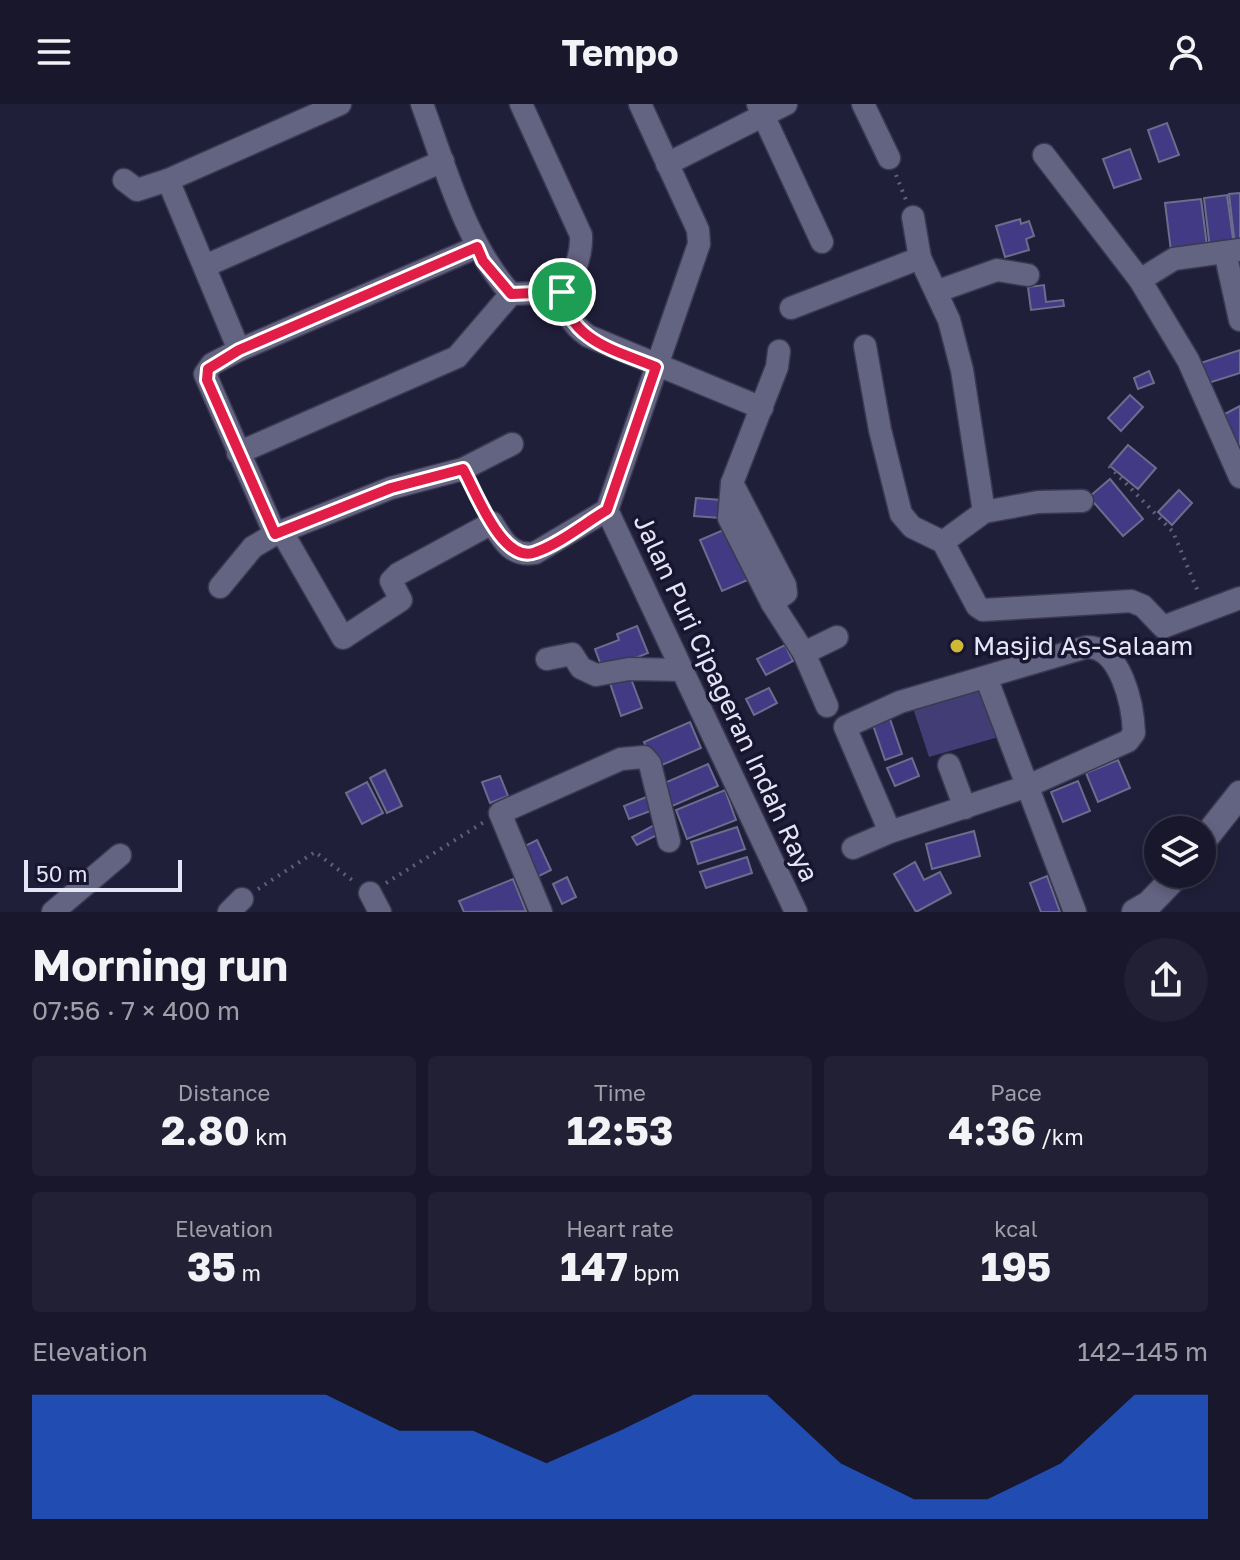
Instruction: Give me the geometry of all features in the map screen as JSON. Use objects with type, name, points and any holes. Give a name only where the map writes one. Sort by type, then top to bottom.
[{"type":"street","points":[[124,180],[137,190],[168,180],[340,104]]},
{"type":"street","points":[[422,104],[483,261],[511,294]]},
{"type":"street","points":[[521,104],[581,235],[581,247],[572,277],[562,292],[564,311],[572,325],[588,336],[656,367],[762,408]]},
{"type":"street","name":"Jalan Puri Cipageran Indah Raya","points":[[640,104],[698,230],[699,244],[607,510],[796,912]]},
{"type":"street","points":[[667,164],[760,109],[786,104]]},
{"type":"street","points":[[863,104],[889,158]]},
{"type":"street","points":[[760,109],[822,242]]},
{"type":"street","points":[[1044,155],[1151,272],[1240,477]]},
{"type":"street","points":[[205,266],[443,161]]},
{"type":"street","points":[[168,180],[239,350]]},
{"type":"street","points":[[913,217],[920,258],[938,291],[962,370],[984,512]]},
{"type":"street","points":[[477,247],[212,364],[205,374],[238,453],[278,533],[343,638],[401,600],[391,581],[398,574],[492,523],[505,544],[525,555],[535,553],[607,510]]},
{"type":"street","points":[[1151,272],[1233,251],[1240,320]]},
{"type":"street","points":[[791,308],[920,258]]},
{"type":"street","points":[[938,291],[997,270],[1028,275]]},
{"type":"street","points":[[238,453],[457,357],[511,294],[562,292]]},
{"type":"street","points":[[865,346],[880,430],[901,514],[912,527],[943,542],[966,590],[983,610],[1131,601],[1143,606],[1163,627],[1240,598]]},
{"type":"street","points":[[779,351],[762,408],[732,483],[729,518],[772,603],[804,653],[827,706]]},
{"type":"street","points":[[220,587],[253,547],[278,533],[391,488],[463,469],[512,444]]},
{"type":"street","points":[[943,542],[984,512],[1038,502],[1082,501]]},
{"type":"street","points":[[804,653],[837,637]]},
{"type":"street","points":[[853,848],[890,832],[1028,786],[1120,747],[1134,733],[1134,720],[1114,659],[1097,647],[1087,647],[900,702],[845,727],[890,832]]},
{"type":"street","points":[[547,659],[572,654],[581,668],[596,675],[629,669],[682,670]]},
{"type":"street","points":[[986,677],[1075,912]]},
{"type":"street","points":[[541,912],[500,813],[621,759],[644,757],[650,764],[669,841]]},
{"type":"street","points":[[949,765],[965,808]]},
{"type":"street","points":[[1216,825],[1240,795]]},
{"type":"street","points":[[53,912],[120,855]]},
{"type":"street","points":[[1135,912],[1149,904],[1164,888]]},
{"type":"path","points":[[889,158],[913,217]]},
{"type":"path","points":[[1109,466],[1173,532],[1206,611]]},
{"type":"path","points":[[463,469],[492,523]]},
{"type":"path","points":[[236,906],[315,852],[375,903],[500,813]]},
{"type":"shaded area","points":[[980,684],[1002,736],[929,757],[912,705]]},
{"type":"building","points":[[1167,123],[1179,155],[1159,162],[1148,130]]},
{"type":"building","points":[[1130,149],[1141,179],[1114,188],[1103,159]]},
{"type":"building","points":[[1240,193],[1240,244],[1235,245],[1229,194]]},
{"type":"building","points":[[1227,195],[1234,246],[1210,249],[1204,198]]},
{"type":"building","points":[[1201,199],[1207,246],[1171,251],[1165,203]]},
{"type":"building","points":[[1020,219],[1021,224],[1029,221],[1034,236],[1026,239],[1029,250],[1005,257],[996,226]]},
{"type":"building","points":[[1044,285],[1046,302],[1063,300],[1064,306],[1031,310],[1028,287]]},
{"type":"building","points":[[1240,350],[1240,373],[1205,384],[1198,364]]},
{"type":"building","points":[[1149,371],[1154,383],[1138,389],[1134,378]]},
{"type":"building","points":[[1130,395],[1143,407],[1121,431],[1108,418]]},
{"type":"building","points":[[1240,406],[1240,465],[1219,417]]},
{"type":"building","points":[[1128,445],[1156,468],[1138,489],[1110,466]]},
{"type":"building","points":[[1110,479],[1143,519],[1123,536],[1089,497]]},
{"type":"building","points":[[1179,490],[1192,503],[1172,525],[1158,512]]},
{"type":"building","points":[[696,498],[721,500],[720,518],[694,516]]},
{"type":"building","points":[[728,528],[750,579],[722,591],[700,540]]},
{"type":"building","points":[[637,626],[648,653],[603,671],[595,649],[619,640],[617,634]]},
{"type":"building","points":[[785,645],[793,661],[766,675],[757,659]]},
{"type":"building","points":[[630,676],[642,708],[621,716],[610,683]]},
{"type":"building","points":[[769,688],[777,703],[754,715],[746,699]]},
{"type":"building","points":[[890,719],[902,754],[885,760],[873,725]]},
{"type":"building","points":[[690,722],[701,748],[655,768],[644,742]]},
{"type":"building","points":[[912,758],[919,776],[895,786],[887,768]]},
{"type":"building","points":[[1118,760],[1130,788],[1098,802],[1086,773]]},
{"type":"building","points":[[708,764],[718,786],[670,807],[660,785]]},
{"type":"building","points":[[385,770],[402,806],[387,813],[370,778]]},
{"type":"building","points":[[500,776],[508,796],[490,803],[482,782]]},
{"type":"building","points":[[1078,781],[1090,811],[1063,822],[1051,792]]},
{"type":"building","points":[[367,782],[383,813],[362,824],[346,793]]},
{"type":"building","points":[[725,790],[736,820],[687,839],[676,810]]},
{"type":"building","points":[[651,795],[656,809],[629,819],[624,806]]},
{"type":"building","points":[[656,824],[661,833],[637,845],[632,837]]},
{"type":"building","points":[[737,827],[745,849],[698,864],[691,842]]},
{"type":"building","points":[[974,831],[980,856],[932,869],[926,844]]},
{"type":"building","points":[[537,840],[551,870],[535,878],[521,848]]},
{"type":"building","points":[[747,857],[752,873],[706,888],[700,872]]},
{"type":"building","points":[[915,862],[924,880],[940,872],[951,893],[916,912],[894,874]]},
{"type":"building","points":[[1047,876],[1060,912],[1041,912],[1030,883]]},
{"type":"building","points":[[567,877],[576,897],[562,904],[553,884]]},
{"type":"building","points":[[513,879],[526,911],[464,912],[459,901]]},
{"type":"place","name":"Masjid As-Salaam","points":[[957,646]]},
{"type":"route","points":[[477,247],[483,261],[511,294],[562,292],[564,311],[572,325],[620,352],[656,367],[607,510],[535,553],[516,553],[505,544],[463,469],[391,488],[275,534],[207,380],[205,374],[212,364],[477,247]]}]
